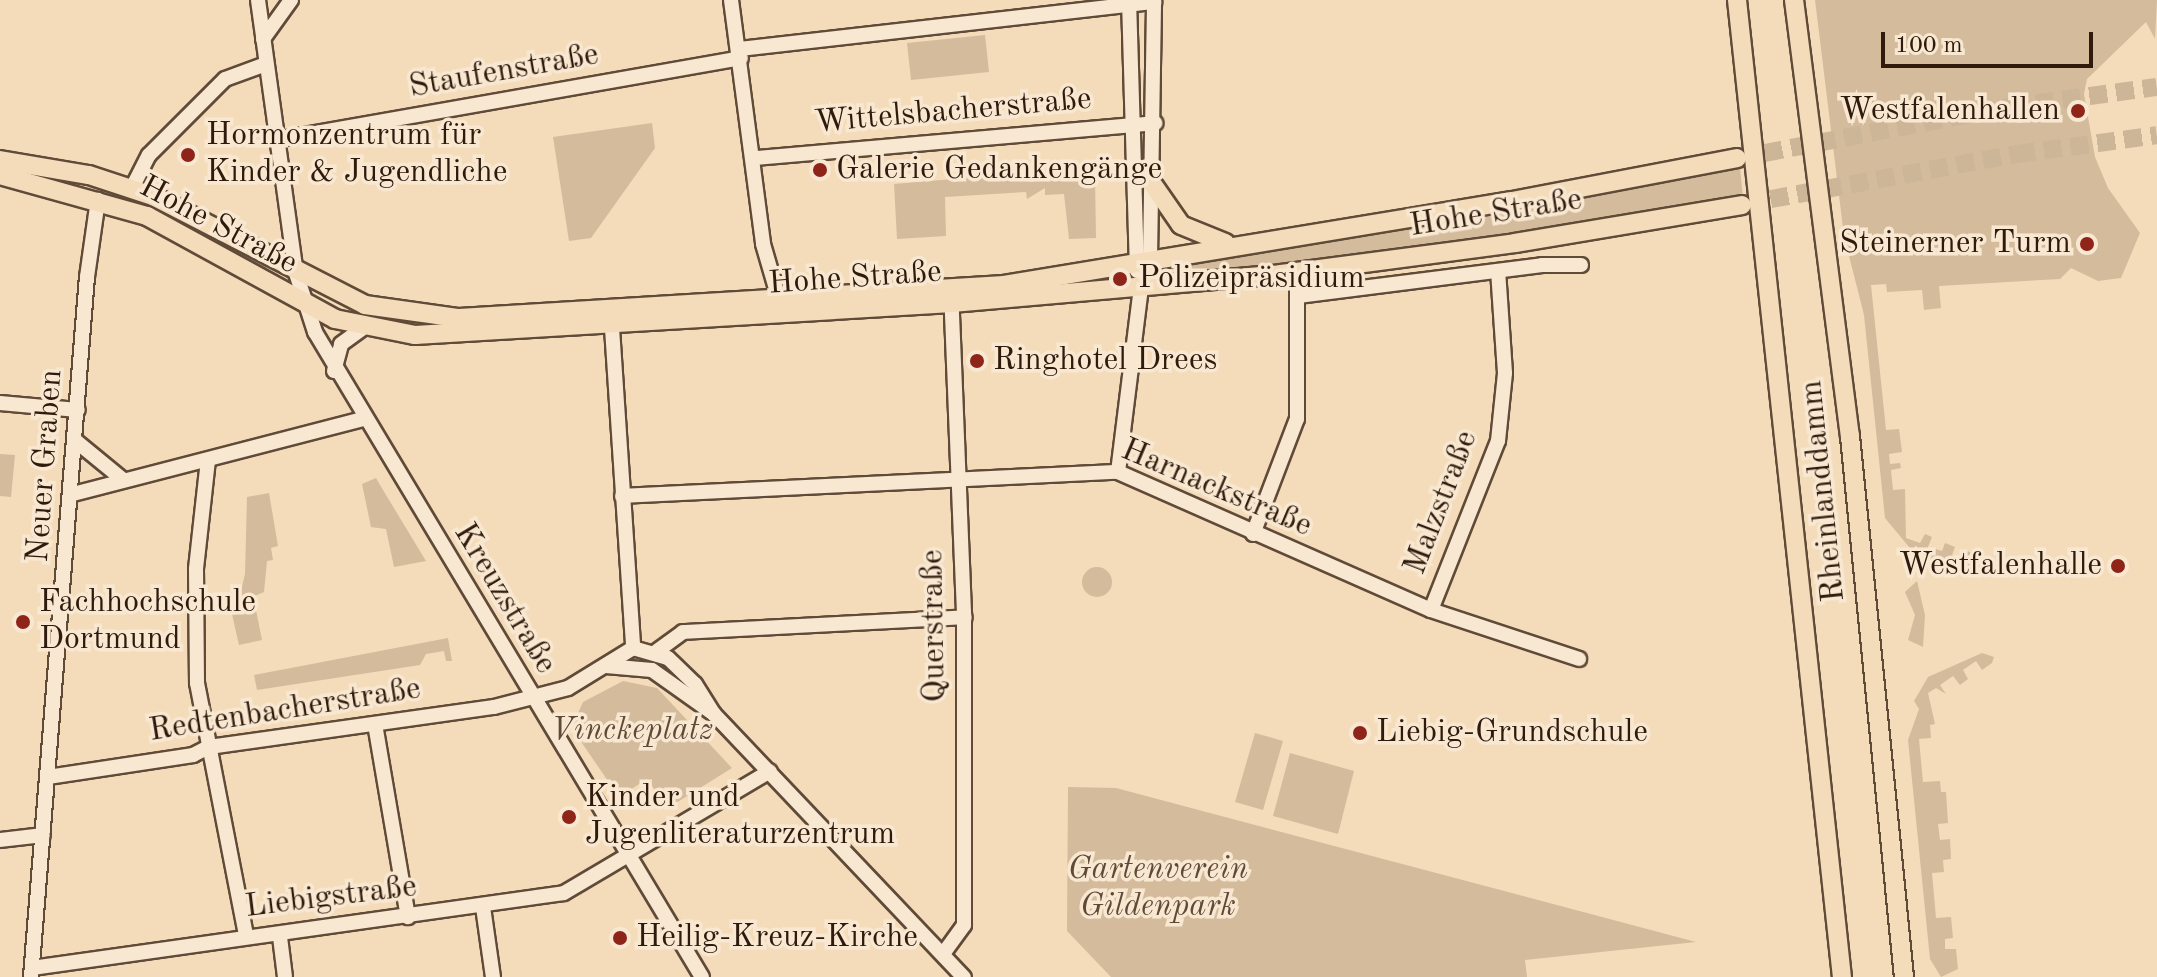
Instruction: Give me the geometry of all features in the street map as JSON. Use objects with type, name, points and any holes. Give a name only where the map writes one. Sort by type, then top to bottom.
[{"type":"main road","name":"Rheinlanddamm","points":[[1737,0],[1842,977]]},
{"type":"main road","name":"Rheinlanddamm","points":[[1794,0],[1850,436],[1904,977]]},
{"type":"main road","name":"Hohe Straße","points":[[952,296],[1232,245],[1512,201],[1737,158]]},
{"type":"main road","name":"Hohe Straße","points":[[0,160],[68,170],[132,188],[215,225],[299,289],[362,329],[415,335],[611,316],[1141,288],[1297,272],[1515,243],[1742,205]]},
{"type":"main road","name":"Hohe Straße","points":[[0,175],[98,200],[173,229],[299,289],[365,305],[437,318],[611,316]]},
{"type":"main road","points":[[1154,186],[1181,225],[1232,245]]},
{"type":"street","name":"Kreuzstraße","points":[[258,0],[299,289],[334,372],[702,977]]},
{"type":"street","points":[[263,39],[291,0]]},
{"type":"street","points":[[731,0],[756,158],[763,244],[781,306]]},
{"type":"street","points":[[1118,472],[1142,261],[1154,186],[1154,1]]},
{"type":"street","name":"Staufenstraße","points":[[276,140],[741,54],[1154,1]]},
{"type":"street","points":[[1130,3],[1130,125],[1142,261]]},
{"type":"street","points":[[132,188],[149,155],[225,79],[266,64]]},
{"type":"street","name":"Wittelsbacherstraße","points":[[756,158],[1155,123]]},
{"type":"street","name":"Neuer Graben","points":[[32,973],[98,200]]},
{"type":"street","name":"Hohe Straße","points":[[1298,296],[1498,271],[1581,265]]},
{"type":"street","name":"Malzstraße","points":[[1431,610],[1498,441],[1505,373],[1498,271]]},
{"type":"street","points":[[1253,534],[1297,419],[1297,272]]},
{"type":"street","name":"Querstraße","points":[[943,954],[964,925],[965,617],[952,296]]},
{"type":"street","points":[[611,316],[633,648]]},
{"type":"street","points":[[334,372],[341,344],[362,329]]},
{"type":"street","points":[[0,403],[78,410]]},
{"type":"street","points":[[73,494],[121,478],[208,460],[363,419]]},
{"type":"street","points":[[77,442],[121,478]]},
{"type":"street","points":[[208,460],[194,631],[209,747],[246,936]]},
{"type":"street","name":"Harnackstraße","points":[[622,496],[960,476],[1118,472],[1431,610],[1579,659]]},
{"type":"street","points":[[657,651],[683,632],[965,617]]},
{"type":"street","points":[[530,698],[568,688],[633,648],[657,651],[680,667],[714,714],[961,976]]},
{"type":"street","points":[[606,666],[652,670],[714,714]]},
{"type":"street","name":"Redtenbacherstraße","points":[[48,777],[193,755],[209,747],[530,698]]},
{"type":"street","points":[[375,724],[408,917]]},
{"type":"street","points":[[628,857],[770,771]]},
{"type":"street","points":[[0,840],[43,835]]},
{"type":"street","name":"Liebigstraße","points":[[32,973],[246,936],[280,937],[564,893],[628,857]]},
{"type":"street","points":[[483,907],[493,977]]},
{"type":"street","points":[[280,937],[285,977]]},
{"type":"green space","points":[[1815,0],[2157,0],[2155,39],[2146,22],[2087,79],[2084,94],[2095,157],[2108,188],[2140,233],[2121,278],[2098,281],[2071,268],[2060,279],[1939,286],[1941,308],[1924,310],[1922,290],[1887,292],[1886,284],[1871,285],[1886,430],[1899,429],[1902,452],[1889,454],[1890,464],[1900,463],[1901,468],[1891,470],[1893,490],[1905,489],[1906,538],[1920,543],[1925,534],[1932,537],[1926,552],[1914,553],[1885,518],[1864,315],[1844,236]]},
{"type":"green space","points":[[985,35],[989,72],[911,80],[907,43]]},
{"type":"green space","points":[[652,123],[655,148],[591,238],[569,241],[553,137]]},
{"type":"green space","points":[[1740,168],[1743,197],[1383,255],[1190,275],[1188,259]]},
{"type":"green space","points":[[1060,170],[1060,175],[1095,178],[1096,238],[1069,239],[1064,194],[1045,195],[1045,188],[1027,199],[1026,192],[945,197],[946,236],[897,239],[894,184]]},
{"type":"green space","points":[[137,197],[266,264],[267,272],[202,233],[131,202]]},
{"type":"green space","points":[[0,454],[15,455],[11,497],[0,496]]},
{"type":"green space","points":[[376,478],[426,561],[394,567],[386,529],[371,527],[362,484]]},
{"type":"green space","points":[[269,493],[278,546],[271,548],[273,560],[267,561],[264,592],[238,603],[245,574],[247,497]]},
{"type":"green space","points":[[1945,543],[1955,547],[1952,555],[1961,559],[1965,550],[1974,554],[1970,563],[1980,566],[1984,558],[2008,573],[1925,564],[1932,548],[1942,551]]},
{"type":"green space","points":[[1097,567],[1108,571],[1112,582],[1108,593],[1097,597],[1086,593],[1082,582],[1086,571]]},
{"type":"green space","points":[[1917,581],[1925,615],[1923,647],[1908,640],[1915,615],[1905,592]]},
{"type":"green space","points":[[255,605],[262,640],[239,645],[231,610]]},
{"type":"green space","points":[[448,638],[452,661],[446,661],[444,651],[426,654],[420,665],[257,690],[254,675]]},
{"type":"green space","points":[[1982,653],[1994,657],[1992,663],[1982,670],[1976,661],[1963,670],[1968,679],[1960,685],[1953,676],[1940,685],[1946,694],[1936,688],[1928,693],[1935,724],[1930,725],[1931,738],[1919,739],[1923,782],[1940,781],[1941,792],[1946,792],[1948,823],[1938,824],[1940,840],[1950,839],[1951,859],[1943,860],[1944,872],[1932,873],[1936,918],[1951,917],[1953,938],[1945,939],[1945,949],[1956,949],[1958,969],[1941,977],[1930,959],[1908,740],[1919,709],[1914,701],[1928,677]]},
{"type":"green space","name":"Vinckeplatz","points":[[623,681],[657,688],[732,768],[668,808],[647,779],[619,797],[575,733],[574,722],[583,702]]},
{"type":"green space","points":[[1255,733],[1283,741],[1263,810],[1235,802]]},
{"type":"green space","points":[[1290,753],[1354,771],[1338,834],[1273,816]]},
{"type":"green space","name":"Gartenverein Gildenpark","points":[[1068,787],[1116,788],[1696,942],[1525,960],[1527,977],[1111,977],[1067,931]]},
{"type":"tunnel","points":[[1738,158],[2009,107],[2157,87]]},
{"type":"tunnel","points":[[1744,204],[2017,154],[2157,135]]},
{"type":"place","name":"Westfalenhallen","points":[[2078,111]]},
{"type":"place","name":"Hormonzentrum für Kinder & Jugendliche","points":[[188,155]]},
{"type":"place","name":"Galerie Gedankengänge","points":[[820,170]]},
{"type":"place","name":"Steinerner Turm","points":[[2087,244]]},
{"type":"place","name":"Polizeipräsidium","points":[[1120,279]]},
{"type":"place","name":"Ringhotel Drees","points":[[977,361]]},
{"type":"place","name":"Westfalenhalle","points":[[2118,566]]},
{"type":"place","name":"Fachhochschule Dortmund","points":[[23,622]]},
{"type":"place","name":"Liebig-Grundschule","points":[[1360,733]]},
{"type":"place","name":"Kinder und Jugenliteraturzentrum","points":[[569,817]]},
{"type":"place","name":"Heilig-Kreuz-Kirche","points":[[620,938]]}]
